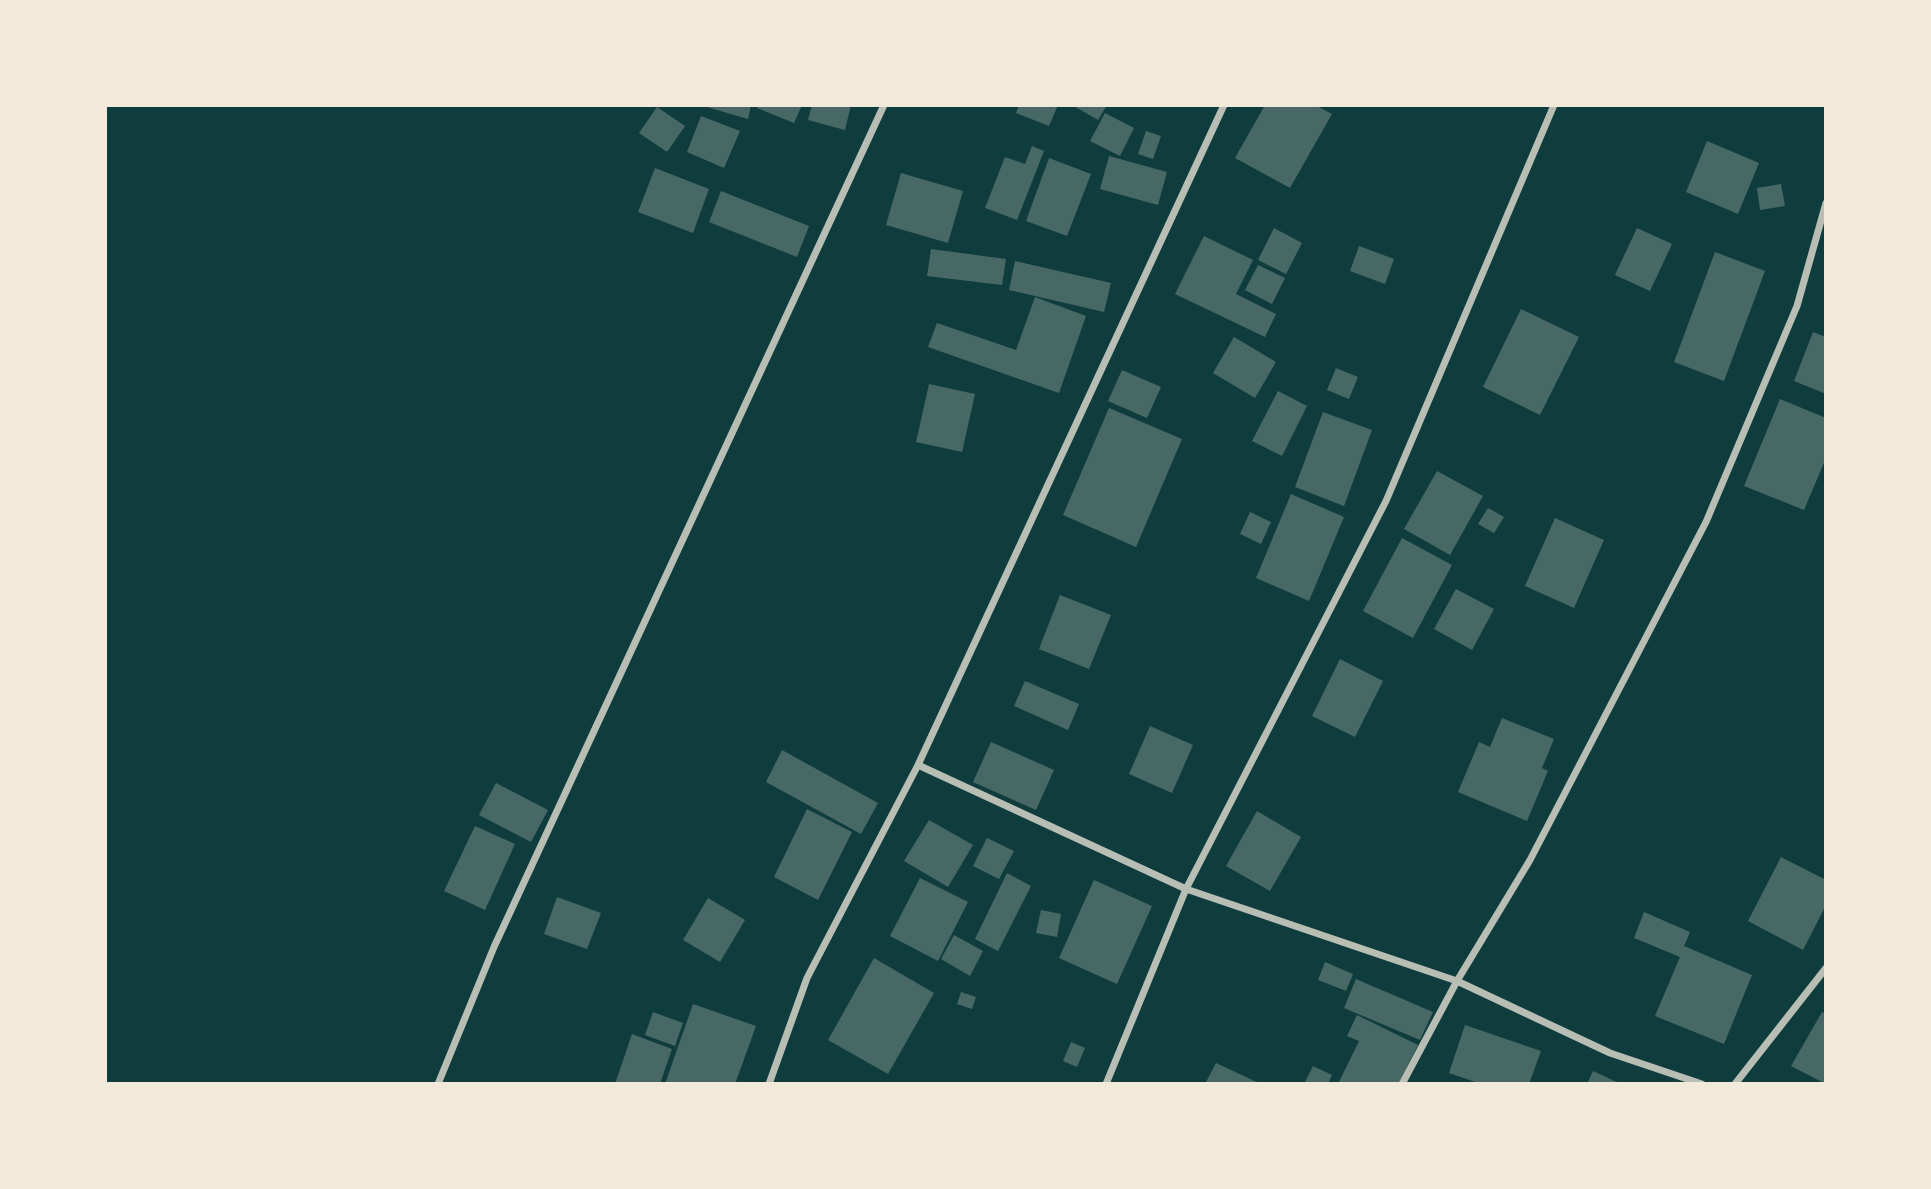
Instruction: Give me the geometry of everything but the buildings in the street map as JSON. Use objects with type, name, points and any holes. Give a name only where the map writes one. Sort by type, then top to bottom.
[{"type":"street","points":[[438,1084],[494,947],[884,105]]},
{"type":"street","points":[[769,1084],[807,978],[918,765],[1224,105]]},
{"type":"street","points":[[1106,1084],[1186,889],[1386,501],[1554,105]]},
{"type":"street","points":[[1402,1084],[1457,981],[1530,860],[1706,522],[1797,306],[1826,203]]},
{"type":"street","points":[[918,765],[1186,889],[1457,981],[1610,1053],[1702,1084]]},
{"type":"street","points":[[1735,1084],[1826,969]]}]
